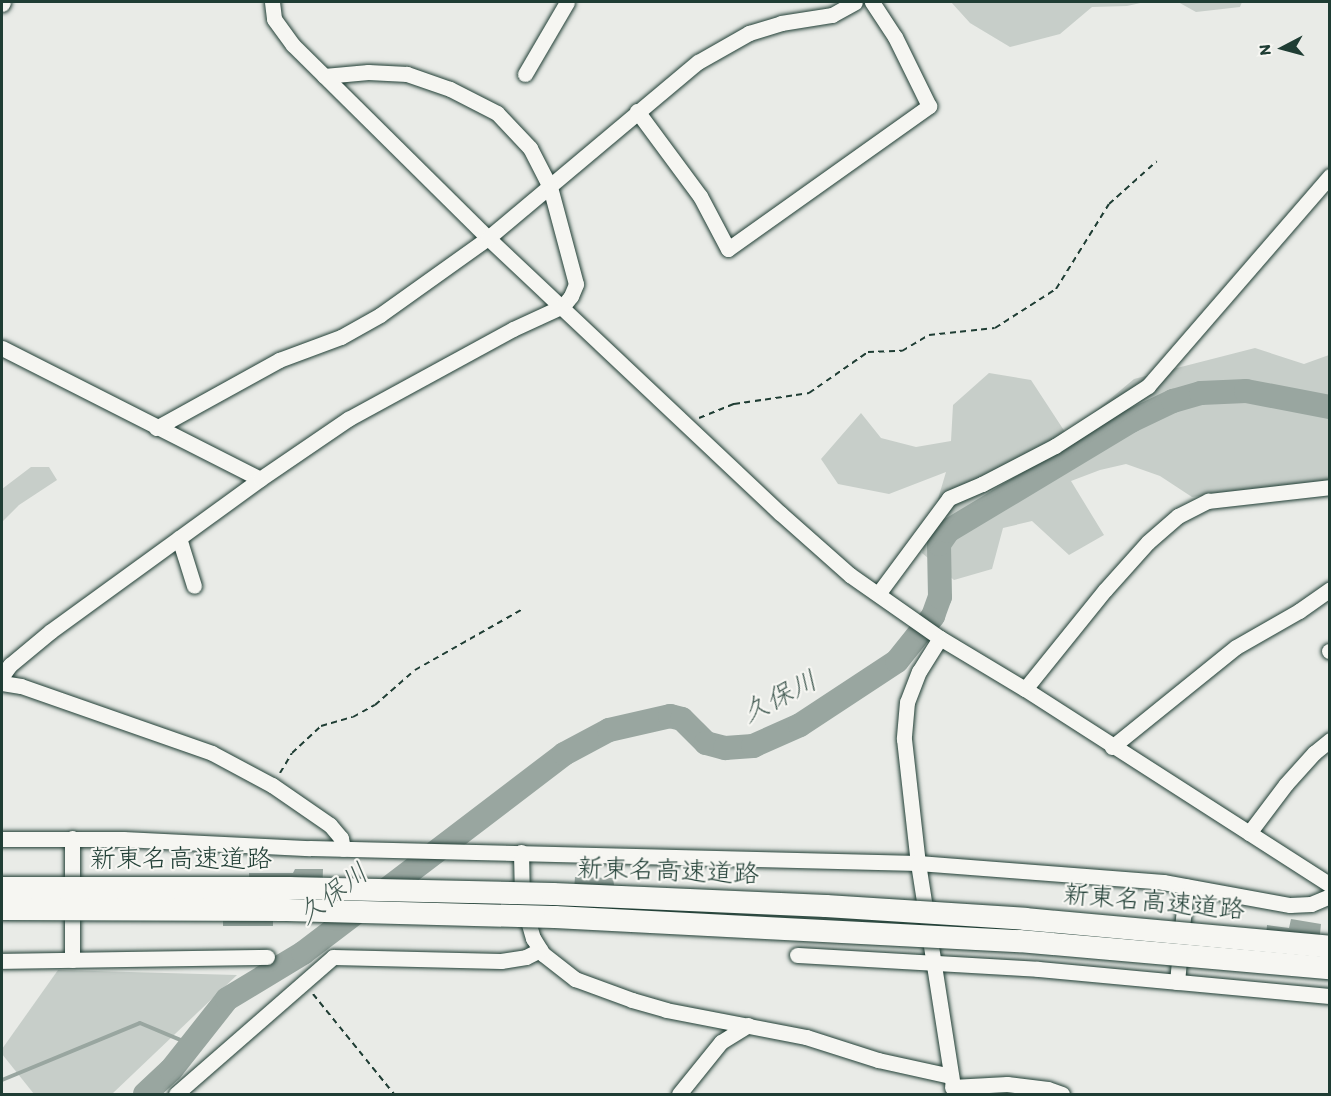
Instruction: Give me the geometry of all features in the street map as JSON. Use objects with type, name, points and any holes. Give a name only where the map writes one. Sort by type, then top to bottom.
[{"type":"highway","name":"新東名高速道路","points":[[2,888],[289,888],[553,894],[826,906],[1025,919],[1329,946]]},
{"type":"highway","name":"新東名高速道路","points":[[2,909],[287,910],[555,917],[1019,940],[1329,968]]},
{"type":"street","points":[[272,2],[274,19],[293,45],[324,76],[488,238],[563,306],[780,513],[850,575],[937,636],[1025,689],[1329,885]]},
{"type":"street","points":[[525,74],[567,2]]},
{"type":"street","points":[[156,428],[279,360],[342,337],[370,321],[488,238],[698,62],[749,33],[781,23],[832,15],[855,2]]},
{"type":"street","points":[[637,111],[700,196],[728,249],[929,106],[895,37],[872,2]]},
{"type":"street","points":[[2,676],[10,665],[51,631],[260,479],[348,419],[513,329],[563,306],[576,284],[550,187],[530,148],[497,113],[450,88],[407,74],[368,72],[324,76]]},
{"type":"street","points":[[878,594],[949,498],[982,484],[1055,446],[1148,386],[1329,176]]},
{"type":"street","points":[[2,348],[260,479]]},
{"type":"street","points":[[1025,689],[1105,590],[1148,542],[1178,516],[1209,501],[1329,487]]},
{"type":"street","points":[[179,538],[194,586]]},
{"type":"street","points":[[1112,747],[1236,648],[1299,611],[1329,589]]},
{"type":"street","points":[[937,636],[919,671],[907,702],[904,739],[918,863],[952,1086]]},
{"type":"street","points":[[2,682],[21,686],[212,753],[272,785],[330,825],[341,838],[343,849]]},
{"type":"street","points":[[1249,833],[1286,784],[1329,740]]},
{"type":"street","points":[[2,838],[72,838],[343,849],[918,863],[1129,878],[1290,905],[1311,903],[1329,897]]},
{"type":"street","points":[[72,838],[72,960]]},
{"type":"street","points":[[521,852],[522,900],[526,919],[540,950],[556,967],[597,989],[666,1010],[806,1037],[952,1086],[1007,1084],[1048,1089],[1062,1095]]},
{"type":"street","points":[[1178,982],[1186,886]]},
{"type":"street","points":[[176,1095],[333,957],[501,961],[526,957],[540,950]]},
{"type":"street","points":[[797,955],[933,961],[1329,996]]},
{"type":"street","points":[[2,961],[267,957]]},
{"type":"street","points":[[679,1095],[721,1042],[748,1025]]},
{"type":"path","points":[[686,423],[734,404],[809,393],[868,352],[902,351],[929,335],[995,328],[1056,289],[1109,204],[1157,160]]},
{"type":"path","points":[[272,785],[292,753],[321,726],[353,717],[375,705],[415,670],[523,609]]},
{"type":"path","points":[[305,983],[394,1095]]},
{"type":"shaded area","points":[[951,2],[1145,2],[1127,6],[1092,7],[1060,34],[1010,47],[970,23]]},
{"type":"shaded area","points":[[1178,2],[1242,2],[1240,7],[1196,12]]},
{"type":"shaded area","points":[[1255,348],[1304,364],[1329,355],[1329,481],[1192,497],[1160,476],[1126,464],[1100,470],[1071,481],[1104,535],[1069,555],[1032,521],[1003,528],[992,569],[954,580],[922,553],[946,472],[889,494],[838,484],[821,459],[861,413],[881,438],[916,447],[951,441],[953,405],[989,373],[1031,380],[1067,435],[1134,379]]},
{"type":"shaded area","points":[[31,467],[49,467],[57,480],[19,505],[2,522],[2,489]]},
{"type":"shaded area","points":[[295,869],[323,869],[322,899],[273,897],[273,926],[223,926],[223,904],[250,904],[249,873],[293,873]]},
{"type":"shaded area","points":[[575,877],[613,878],[614,885],[640,887],[573,903]]},
{"type":"shaded area","points":[[1291,919],[1321,924],[1316,976],[1263,972],[1267,925],[1289,928]]},
{"type":"shaded area","points":[[58,970],[237,975],[112,1094],[34,1094],[2,1054],[2,1049]]},
{"type":"waterway","name":"久保川","points":[[145,1094],[171,1070],[227,999],[303,953],[564,754],[609,730],[670,716],[682,719],[706,743],[725,748],[753,746],[800,725],[897,661],[933,616],[940,597],[939,544],[948,531],[1131,421],[1173,401],[1201,393],[1246,391],[1330,407]]},
{"type":"waterway","points":[[2,1080],[140,1023],[190,1044]]}]
